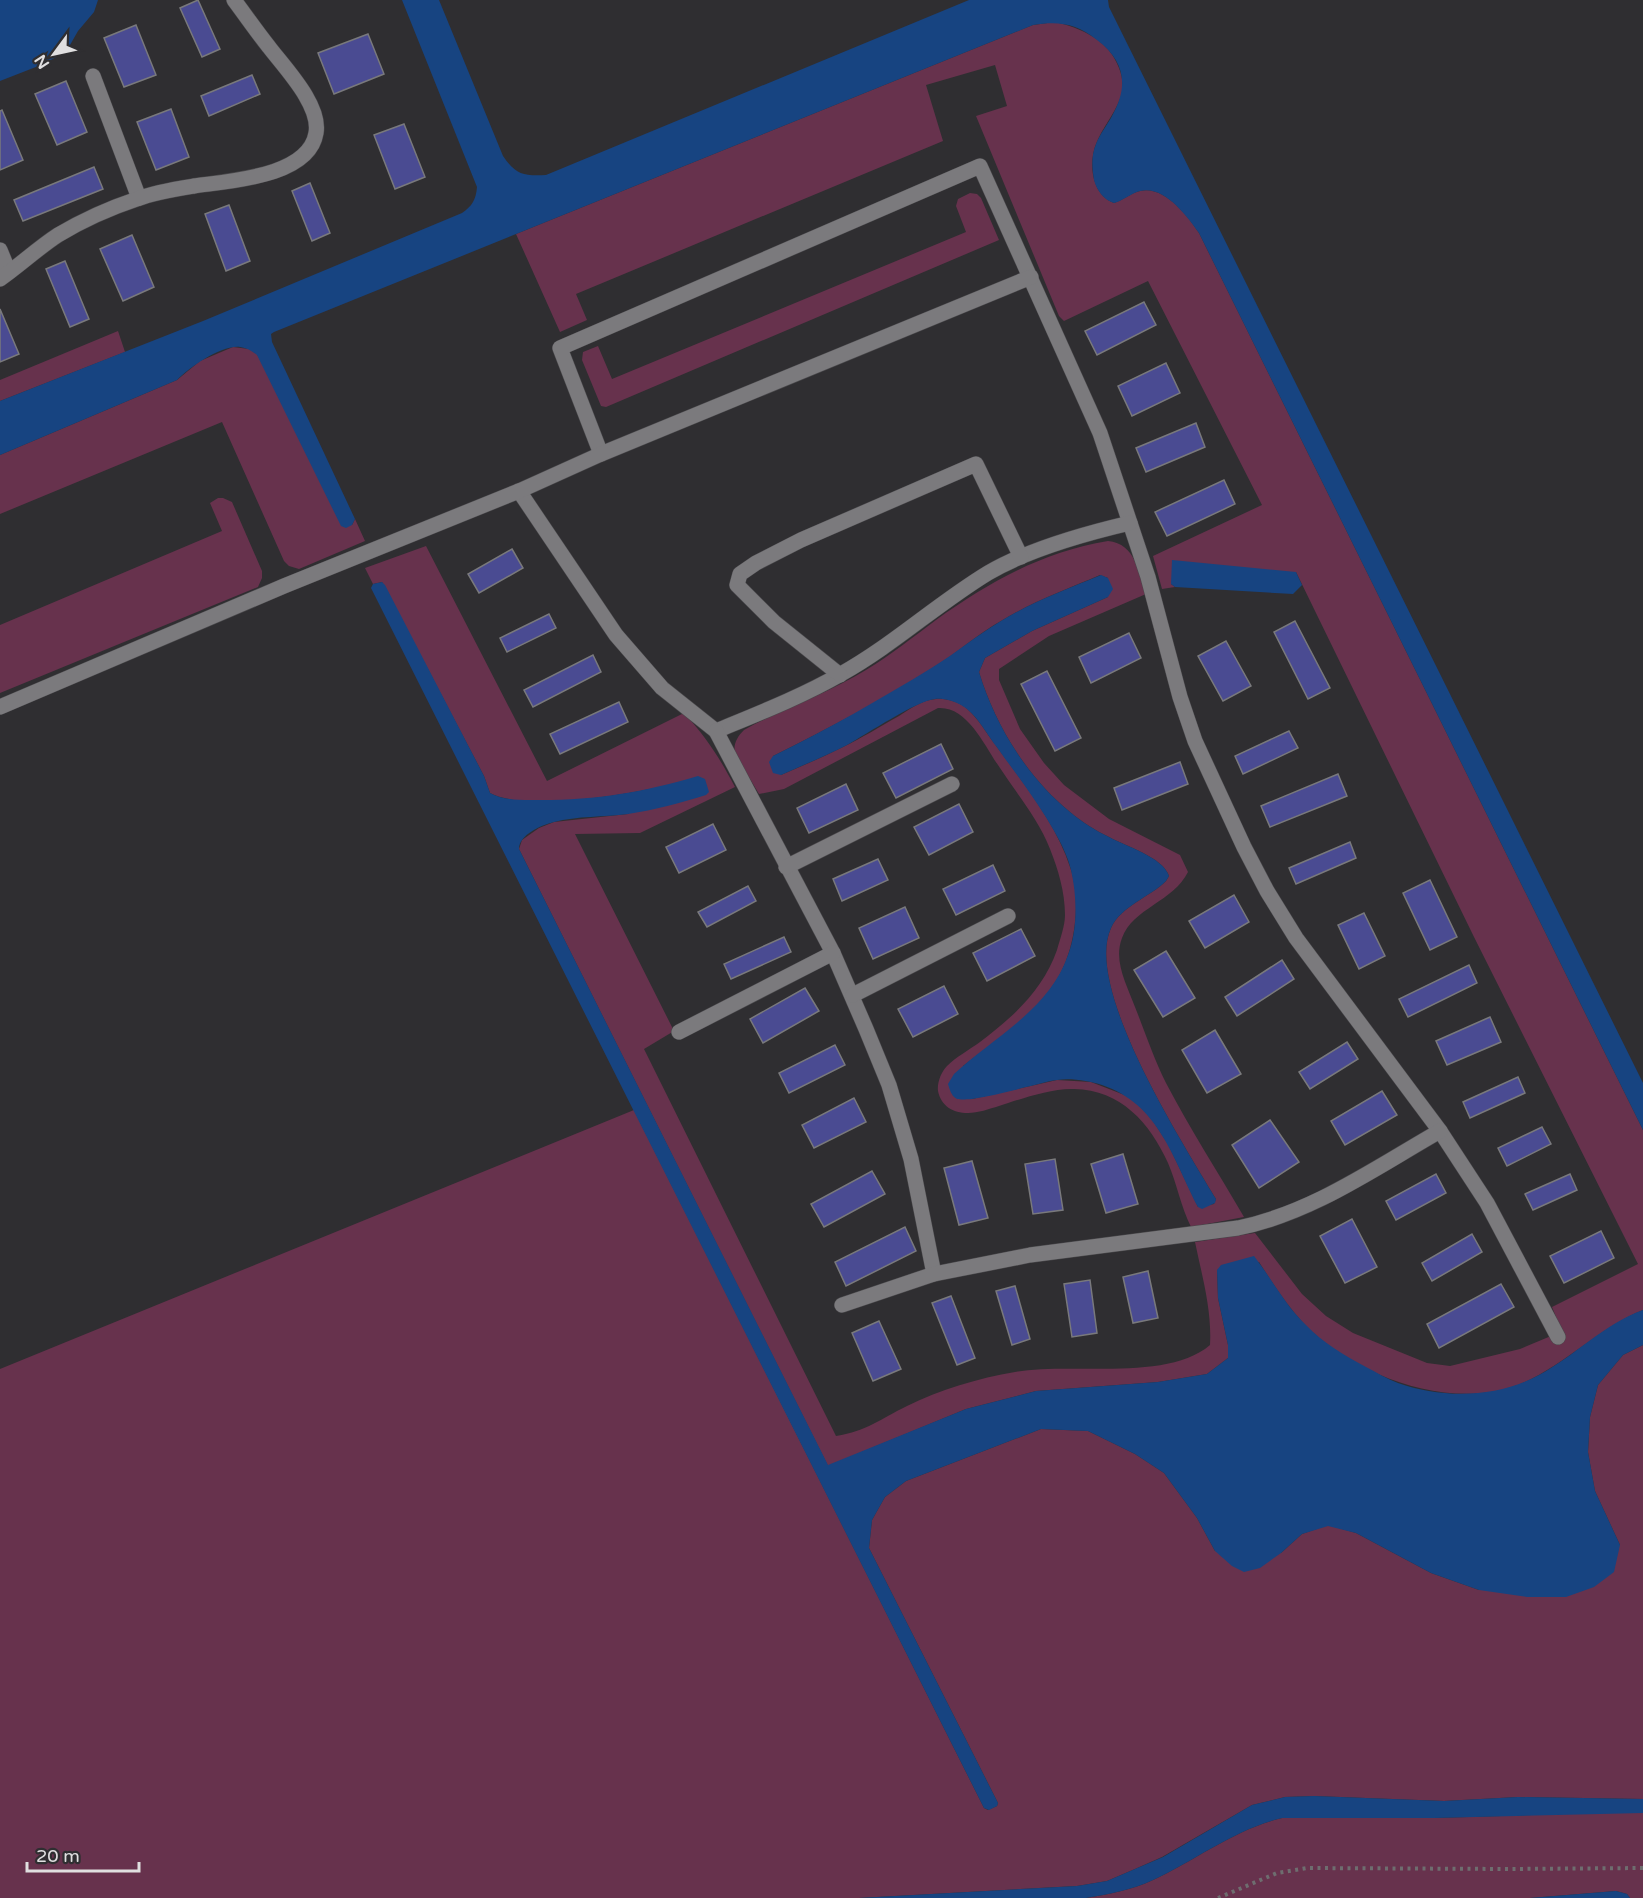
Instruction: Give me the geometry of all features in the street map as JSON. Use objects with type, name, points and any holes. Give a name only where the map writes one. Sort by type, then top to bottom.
[{"type":"lane","points":[[0,250],[5,275],[59,235],[91,217],[139,198],[167,190],[246,180],[288,165],[302,157],[312,146],[317,133],[316,121],[302,89],[234,0]]},
{"type":"lane","points":[[93,76],[139,198]]},
{"type":"lane","points":[[601,454],[560,348],[980,166],[1100,433],[1148,577],[1179,697],[1195,741],[1244,847],[1267,891],[1296,938],[1440,1131],[1486,1203],[1558,1337]]},
{"type":"lane","points":[[0,707],[284,585],[519,491],[601,454],[1031,277]]},
{"type":"lane","points":[[840,675],[774,622],[742,590],[738,585],[740,574],[756,563],[801,540],[976,464],[1021,557]]},
{"type":"lane","points":[[519,491],[616,634],[662,688],[716,731],[832,952],[889,1085],[911,1159],[934,1274]]},
{"type":"lane","points":[[716,731],[840,675],[989,573],[1021,557],[1094,532],[1130,523]]},
{"type":"lane","points":[[786,867],[952,783]]},
{"type":"lane","points":[[852,995],[1008,916]]},
{"type":"lane","points":[[679,1032],[832,952]]},
{"type":"lane","points":[[842,1305],[934,1274],[1030,1255],[1238,1228],[1267,1222],[1320,1200],[1440,1131]]},
{"type":"path","points":[[1218,1898],[1278,1873],[1307,1868],[1643,1868]]},
{"type":"shaded area","points":[[1055,22],[1093,37],[1108,50],[1119,68],[1122,87],[1120,99],[1099,138],[1092,161],[1097,186],[1107,199],[1114,203],[1140,191],[1149,190],[1158,193],[1174,203],[1189,218],[1199,233],[1643,1130],[1643,1310],[1610,1327],[1550,1368],[1518,1385],[1491,1392],[1463,1394],[1433,1391],[1404,1384],[1350,1360],[1305,1325],[1286,1303],[1259,1262],[1217,1270],[1218,1298],[1228,1345],[1228,1358],[1207,1374],[1158,1382],[1036,1391],[966,1409],[828,1466],[519,849],[522,840],[539,828],[554,822],[628,814],[655,788],[595,798],[547,801],[524,801],[490,793],[484,776],[382,582],[373,584],[365,568],[426,546],[547,781],[684,713],[706,739],[735,787],[640,833],[575,834],[674,1031],[644,1049],[836,1436],[865,1428],[932,1395],[987,1378],[1037,1369],[1144,1367],[1192,1356],[1210,1345],[1208,1306],[1195,1242],[1255,1233],[1302,1294],[1326,1316],[1353,1333],[1427,1363],[1450,1366],[1520,1349],[1551,1336],[1563,1334],[1552,1307],[1638,1264],[1474,937],[1296,572],[1171,584],[1175,587],[1162,589],[1153,556],[1262,505],[1148,281],[1064,321],[1059,316],[976,116],[1007,106],[995,65],[926,85],[943,141],[576,294],[587,320],[560,332],[516,234],[1033,25]]},
{"type":"shaded area","points":[[970,193],[977,194],[981,198],[999,240],[606,407],[601,406],[582,360],[583,352],[598,346],[612,379],[966,232],[956,206],[958,199]]},
{"type":"shaded area","points":[[118,331],[125,352],[0,401],[0,380]]},
{"type":"shaded area","points":[[233,347],[249,349],[257,354],[352,525],[355,519],[365,541],[299,569],[289,566],[284,561],[222,422],[0,514],[0,455],[177,380],[200,361]]},
{"type":"shaded area","points":[[218,498],[232,502],[262,571],[258,587],[0,693],[0,625],[222,531],[210,503]]},
{"type":"shaded area","points":[[1108,541],[1125,547],[1138,568],[1146,594],[1049,636],[999,669],[999,680],[1020,729],[1044,763],[1064,785],[1109,819],[1180,855],[1188,872],[1173,891],[1135,919],[1127,928],[1120,947],[1120,964],[1125,982],[1166,1083],[1244,1217],[1191,1227],[1161,1148],[1143,1122],[1132,1111],[1106,1095],[1074,1089],[1056,1090],[984,1111],[968,1113],[957,1112],[942,1101],[938,1088],[943,1071],[954,1060],[1004,1023],[1026,1002],[1044,978],[1051,964],[1065,919],[1060,881],[1045,838],[982,739],[967,721],[949,709],[938,708],[784,789],[759,794],[735,754],[736,741],[744,730],[866,670],[956,606],[997,581],[1061,552]],"holes":[[[1100,575],[1108,578],[1108,597],[1032,631],[985,658],[979,672],[1003,730],[1014,749],[1040,783],[1079,819],[1104,835],[1152,858],[1165,869],[1169,876],[1159,887],[1116,920],[1111,928],[1106,955],[1111,988],[1123,1026],[1141,1066],[1216,1199],[1214,1204],[1198,1207],[1168,1144],[1153,1121],[1140,1106],[1127,1096],[1091,1082],[1057,1080],[972,1099],[963,1066],[1025,1017],[1052,987],[1062,971],[1069,952],[1076,909],[1073,877],[1056,834],[1026,787],[971,713],[953,701],[942,699],[926,701],[850,743],[781,775],[773,756],[903,686],[1013,614]]]},
{"type":"shaded area","points":[[634,1110],[984,1808],[988,1810],[997,1806],[998,1803],[869,1548],[872,1520],[885,1497],[906,1481],[1041,1429],[1088,1431],[1135,1454],[1164,1473],[1197,1518],[1215,1551],[1281,1553],[1302,1534],[1328,1525],[1356,1533],[1431,1573],[1479,1590],[1620,1545],[1595,1491],[1588,1452],[1590,1417],[1598,1385],[1623,1355],[1643,1345],[1643,1799],[1518,1797],[1444,1801],[1285,1797],[1252,1805],[1162,1857],[1107,1881],[1077,1886],[859,1898],[0,1898],[0,1369]]},
{"type":"shaded area","points":[[1643,1813],[1643,1898],[1630,1898],[1627,1894],[1616,1891],[1530,1898],[1086,1898],[1145,1883],[1232,1837],[1282,1818],[1435,1818]]},
{"type":"water","points":[[0,0],[98,0],[94,12],[78,31],[66,52],[41,65],[0,81]]},
{"type":"water","points":[[402,0],[439,0],[503,156],[512,167],[521,173],[546,175],[969,0],[1108,0],[1109,7],[1643,1083],[1643,1130],[1199,233],[1174,203],[1158,193],[1149,190],[1140,191],[1114,203],[1101,195],[1097,188],[1094,180],[1093,153],[1117,105],[1122,84],[1119,65],[1114,57],[1082,30],[1051,23],[1033,25],[271,334],[272,342],[355,519],[352,525],[346,528],[341,526],[257,355],[243,347],[232,347],[215,353],[177,380],[0,455],[0,401],[203,321],[462,213],[471,205],[477,187]]},
{"type":"water","points":[[1172,560],[1296,572],[1302,585],[1293,594],[1175,587],[1171,584]]},
{"type":"water","points":[[1101,575],[1108,578],[1113,589],[1108,597],[1032,631],[985,658],[979,672],[1003,730],[1014,749],[1040,783],[1079,819],[1104,835],[1152,858],[1165,869],[1169,876],[1159,887],[1116,920],[1111,928],[1106,955],[1111,988],[1123,1026],[1141,1066],[1216,1199],[1215,1203],[1202,1209],[1198,1207],[1172,1152],[1151,1119],[1138,1105],[1102,1085],[1069,1079],[1049,1081],[972,1099],[959,1099],[952,1094],[948,1084],[954,1074],[1019,1021],[1048,991],[1068,955],[1074,934],[1076,912],[1071,870],[1059,840],[1027,789],[971,713],[955,702],[935,699],[916,705],[847,745],[781,775],[773,773],[769,762],[773,756],[874,702],[942,662],[992,626],[1013,614]]},
{"type":"water","points":[[382,582],[484,776],[490,793],[508,799],[561,800],[639,791],[698,776],[705,779],[709,792],[706,795],[638,812],[549,823],[527,835],[519,849],[828,1465],[966,1409],[1036,1391],[1158,1382],[1207,1374],[1228,1358],[1228,1345],[1218,1298],[1217,1270],[1221,1265],[1254,1256],[1298,1317],[1327,1343],[1390,1380],[1433,1392],[1470,1394],[1523,1383],[1552,1367],[1616,1323],[1643,1310],[1643,1345],[1623,1355],[1598,1385],[1590,1417],[1588,1452],[1595,1491],[1620,1545],[1614,1572],[1594,1587],[1566,1597],[1527,1597],[1479,1590],[1431,1573],[1356,1533],[1328,1526],[1302,1534],[1260,1568],[1244,1572],[1232,1566],[1215,1551],[1197,1518],[1164,1473],[1135,1454],[1088,1431],[1041,1429],[906,1481],[885,1497],[872,1520],[869,1548],[998,1803],[989,1810],[984,1808],[371,588],[373,584]]},
{"type":"water","points":[[1285,1797],[1444,1801],[1518,1797],[1643,1799],[1643,1813],[1435,1818],[1282,1818],[1232,1837],[1145,1883],[1103,1895],[1086,1898],[859,1898],[1077,1886],[1107,1881],[1163,1857],[1252,1805]]},
{"type":"water","points":[[1616,1891],[1627,1894],[1630,1898],[1530,1898]]},
{"type":"building","points":[[198,0],[220,49],[202,57],[180,8]]},
{"type":"building","points":[[136,25],[156,75],[124,87],[104,38]]},
{"type":"building","points":[[368,34],[384,74],[334,94],[318,53]]},
{"type":"building","points":[[252,75],[260,94],[209,116],[201,96]]},
{"type":"building","points":[[66,81],[87,132],[57,145],[35,94]]},
{"type":"building","points":[[171,109],[189,157],[156,170],[137,122]]},
{"type":"building","points":[[2,110],[23,160],[0,170],[0,111]]},
{"type":"building","points":[[404,124],[425,177],[395,189],[374,135]]},
{"type":"building","points":[[94,167],[103,189],[23,221],[14,200]]},
{"type":"building","points":[[310,183],[330,233],[312,241],[292,191]]},
{"type":"building","points":[[229,205],[250,261],[226,271],[205,214]]},
{"type":"building","points":[[132,235],[154,287],[123,301],[100,249]]},
{"type":"building","points":[[65,261],[89,319],[70,327],[46,269]]},
{"type":"building","points":[[1144,302],[1156,325],[1097,355],[1085,331]]},
{"type":"building","points":[[0,309],[19,354],[0,362]]},
{"type":"building","points":[[1166,363],[1180,393],[1132,416],[1118,386]]},
{"type":"building","points":[[1196,423],[1205,447],[1146,472],[1136,448]]},
{"type":"building","points":[[1224,480],[1235,504],[1167,536],[1155,512]]},
{"type":"building","points":[[512,549],[523,568],[479,593],[468,574]]},
{"type":"building","points":[[549,614],[556,628],[507,652],[500,638]]},
{"type":"building","points":[[1295,621],[1330,688],[1308,699],[1274,632]]},
{"type":"building","points":[[1129,633],[1141,658],[1091,683],[1079,657]]},
{"type":"building","points":[[1226,641],[1251,686],[1223,701],[1198,656]]},
{"type":"building","points":[[593,655],[601,672],[533,707],[524,690]]},
{"type":"building","points":[[1047,671],[1081,738],[1055,751],[1021,684]]},
{"type":"building","points":[[619,702],[628,722],[560,754],[550,734]]},
{"type":"building","points":[[1289,731],[1298,748],[1243,774],[1235,756]]},
{"type":"building","points":[[941,744],[953,769],[896,798],[883,773]]},
{"type":"building","points":[[1180,762],[1188,784],[1122,810],[1114,788]]},
{"type":"building","points":[[1338,774],[1347,796],[1270,827],[1261,806]]},
{"type":"building","points":[[846,784],[858,810],[809,833],[797,808]]},
{"type":"building","points":[[959,804],[973,832],[929,855],[914,827]]},
{"type":"building","points":[[713,824],[726,850],[679,873],[666,847]]},
{"type":"building","points":[[1350,842],[1356,858],[1296,884],[1289,868]]},
{"type":"building","points":[[878,859],[888,880],[842,901],[833,879]]},
{"type":"building","points":[[993,865],[1005,891],[956,915],[943,889]]},
{"type":"building","points":[[1430,880],[1457,937],[1430,950],[1403,893]]},
{"type":"building","points":[[748,886],[756,901],[707,927],[698,912]]},
{"type":"building","points":[[1234,895],[1249,922],[1205,948],[1189,921]]},
{"type":"building","points":[[905,907],[919,938],[873,959],[859,928]]},
{"type":"building","points":[[1364,913],[1385,956],[1359,969],[1338,925]]},
{"type":"building","points":[[1021,929],[1035,956],[987,981],[973,953]]},
{"type":"building","points":[[784,937],[791,952],[731,979],[724,964]]},
{"type":"building","points":[[1166,951],[1195,998],[1163,1017],[1134,970]]},
{"type":"building","points":[[1282,960],[1294,979],[1237,1016],[1225,997]]},
{"type":"building","points":[[1469,965],[1477,983],[1408,1017],[1399,999]]},
{"type":"building","points":[[944,986],[958,1014],[913,1037],[898,1009]]},
{"type":"building","points":[[805,988],[819,1011],[763,1043],[750,1019]]},
{"type":"building","points":[[1490,1017],[1501,1042],[1447,1065],[1436,1041]]},
{"type":"building","points":[[1215,1030],[1241,1074],[1207,1093],[1182,1050]]},
{"type":"building","points":[[1347,1042],[1358,1059],[1310,1089],[1299,1072]]},
{"type":"building","points":[[835,1045],[845,1065],[789,1093],[779,1073]]},
{"type":"building","points":[[1518,1077],[1525,1093],[1470,1118],[1463,1102]]},
{"type":"building","points":[[1382,1091],[1397,1115],[1345,1145],[1331,1121]]},
{"type":"building","points":[[854,1098],[866,1122],[814,1148],[802,1125]]},
{"type":"building","points":[[1270,1120],[1299,1162],[1259,1188],[1232,1145]]},
{"type":"building","points":[[1542,1127],[1551,1144],[1507,1166],[1498,1148]]},
{"type":"building","points":[[1123,1154],[1138,1204],[1106,1213],[1091,1164]]},
{"type":"building","points":[[1055,1159],[1063,1210],[1033,1214],[1025,1164]]},
{"type":"building","points":[[972,1161],[988,1218],[959,1225],[944,1168]]},
{"type":"building","points":[[872,1171],[885,1194],[824,1227],[811,1204]]},
{"type":"building","points":[[1436,1174],[1446,1193],[1396,1220],[1386,1201]]},
{"type":"building","points":[[1570,1174],[1577,1190],[1533,1210],[1525,1194]]},
{"type":"building","points":[[1352,1219],[1377,1267],[1345,1283],[1320,1236]]},
{"type":"building","points":[[905,1227],[916,1251],[846,1286],[835,1262]]},
{"type":"building","points":[[1601,1231],[1614,1258],[1564,1283],[1550,1256]]},
{"type":"building","points":[[1472,1234],[1482,1252],[1432,1281],[1422,1263]]},
{"type":"building","points":[[1148,1271],[1158,1318],[1133,1323],[1123,1277]]},
{"type":"building","points":[[1090,1280],[1097,1333],[1072,1337],[1064,1284]]},
{"type":"building","points":[[1501,1284],[1514,1307],[1439,1348],[1427,1324]]},
{"type":"building","points":[[1015,1286],[1030,1339],[1012,1345],[996,1291]]},
{"type":"building","points":[[951,1296],[975,1358],[957,1365],[932,1303]]},
{"type":"building","points":[[879,1321],[901,1369],[873,1381],[852,1333]]}]
